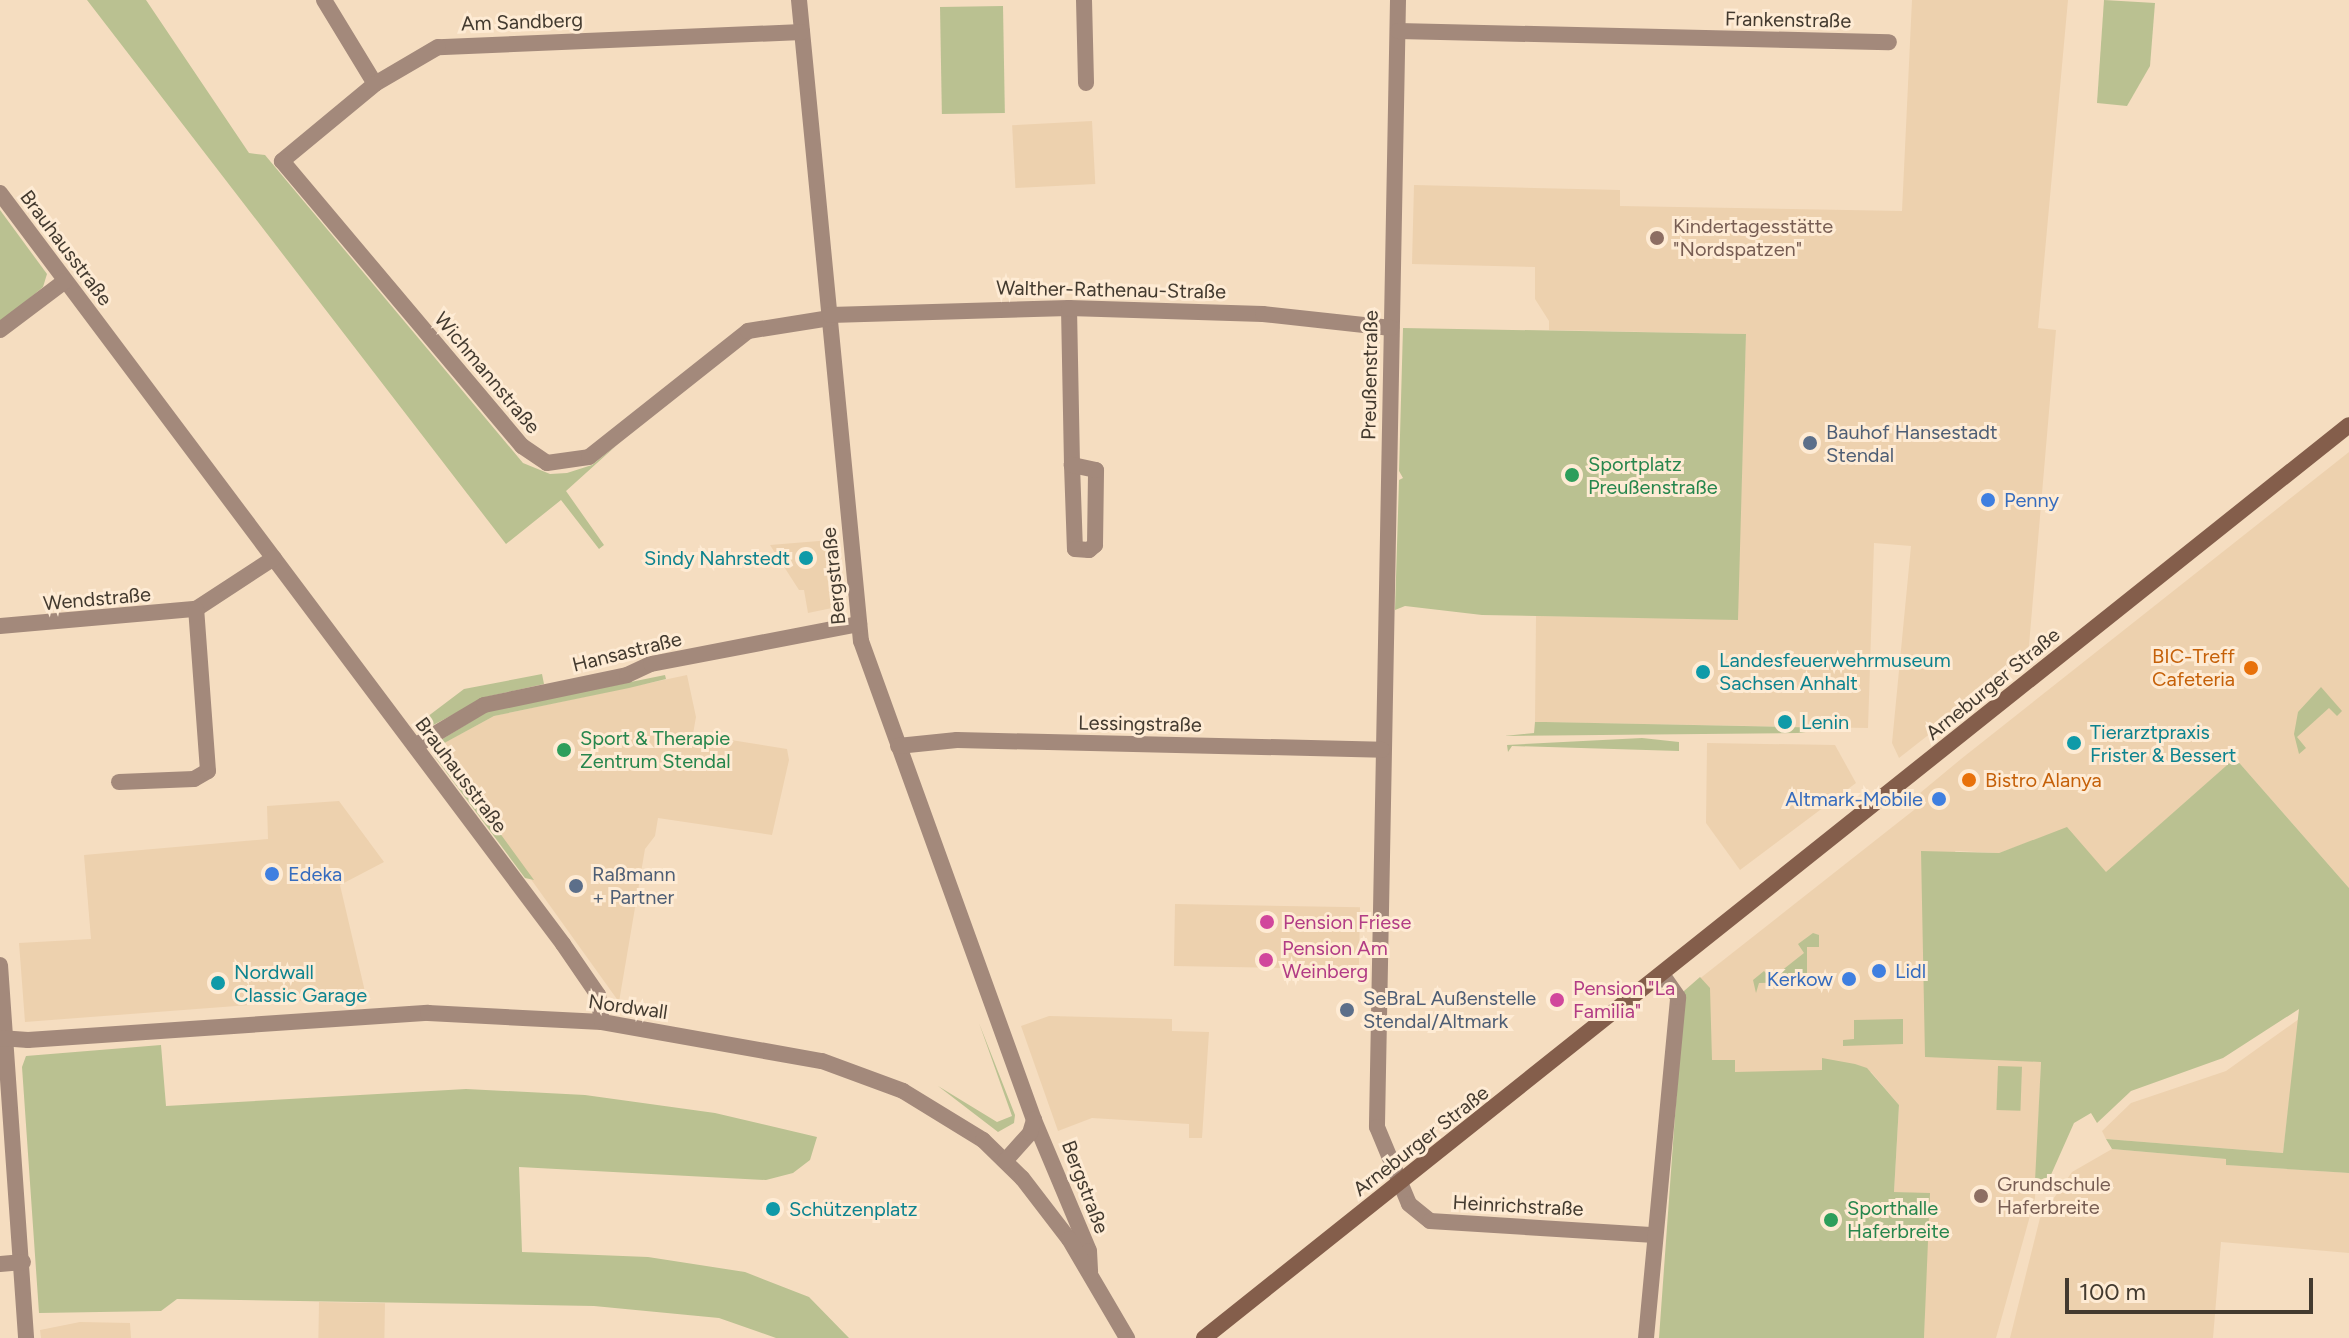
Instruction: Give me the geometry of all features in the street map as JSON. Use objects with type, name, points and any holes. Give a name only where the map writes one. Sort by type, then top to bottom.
[{"type":"main road","name":"Arneburger Straße","points":[[1204,1338],[2349,425]]},
{"type":"street","points":[[324,0],[375,84]]},
{"type":"street","name":"Bergstraße","points":[[799,0],[859,624],[865,658],[1034,1120],[1089,1251],[1090,1272]]},
{"type":"street","points":[[1084,0],[1086,83]]},
{"type":"street","name":"Preußenstraße","points":[[1398,0],[1375,1115],[1401,1182]]},
{"type":"street","name":"Frankenstraße","points":[[1398,31],[1889,42]]},
{"type":"street","name":"Am Sandberg","points":[[282,161],[375,84],[417,57],[452,45],[802,32]]},
{"type":"street","name":"Wichmannstraße","points":[[282,161],[522,446],[547,463],[589,457],[748,331],[830,316]]},
{"type":"street","name":"Brauhausstraße","points":[[0,193],[598,995],[602,1022]]},
{"type":"street","points":[[0,330],[65,281]]},
{"type":"street","points":[[1069,308],[1072,465],[1075,549],[1089,550],[1095,545],[1096,470],[1072,465]]},
{"type":"street","name":"Walther-Rathenau-Straße","points":[[830,316],[1069,308],[1263,314],[1391,328]]},
{"type":"street","points":[[119,782],[194,779],[208,771],[196,609],[274,558]]},
{"type":"street","name":"Wendstraße","points":[[0,626],[196,609]]},
{"type":"street","name":"Hansastraße","points":[[415,746],[484,705],[627,675],[651,664],[859,624]]},
{"type":"street","name":"Lessingstraße","points":[[898,746],[957,740],[1382,750]]},
{"type":"street","points":[[0,965],[26,1338]]},
{"type":"street","points":[[1646,1338],[1678,997],[1662,974]]},
{"type":"street","name":"Nordwall","points":[[4,1038],[404,1014],[602,1022],[803,1057],[851,1070],[943,1112],[1005,1161],[1042,1203],[1090,1272],[1127,1338]]},
{"type":"street","name":"Bergstraße","points":[[1005,1161],[1030,1133],[1034,1120]]},
{"type":"street","name":"Heinrichstraße","points":[[1401,1182],[1412,1208],[1430,1221],[1655,1235]]},
{"type":"street","points":[[0,1264],[23,1262]]},
{"type":"shaded area","points":[[1912,0],[2068,0],[2038,328],[2056,330],[2028,657],[1899,758],[1892,743],[1911,546],[1874,543],[1868,728],[1535,722],[1536,616],[1737,619],[1746,334],[1549,330],[1549,321],[1535,299],[1535,267],[1412,264],[1414,185],[1620,190],[1620,206],[1902,211]]},
{"type":"shaded area","points":[[1092,121],[1095,184],[1015,188],[1012,125]]},
{"type":"shaded area","points":[[2349,452],[2349,888],[2235,758],[2106,873],[2067,828],[1999,853],[1955,851],[2041,1061],[2035,1198],[1996,1338],[1924,1338],[1928,1194],[1894,1192],[1899,1105],[1871,1072],[1680,1075],[1684,991],[1919,806],[1920,793],[1961,759]]},
{"type":"shaded area","points":[[831,540],[837,607],[808,613],[804,590],[799,590],[770,545]]},
{"type":"shaded area","points":[[687,675],[696,717],[693,734],[787,749],[789,760],[772,835],[658,818],[655,836],[645,849],[619,1002],[436,747],[494,716]]},
{"type":"shaded area","points":[[1707,743],[1835,745],[1856,783],[1740,870],[1706,823]]},
{"type":"shaded area","points":[[339,801],[384,862],[340,885],[366,996],[25,1022],[19,943],[91,939],[84,855],[268,839],[267,806]]},
{"type":"shaded area","points":[[1175,904],[1360,907],[1359,969],[1174,966]]},
{"type":"shaded area","points":[[1049,1016],[1172,1019],[1172,1031],[1209,1032],[1202,1138],[1189,1138],[1189,1124],[1092,1118],[1058,1131],[1021,1026]]},
{"type":"shaded area","points":[[2299,1019],[2283,1153],[2106,1139],[2102,1131],[2131,1103],[2226,1071]]},
{"type":"shaded area","points":[[2112,1149],[2226,1159],[2227,1165],[2349,1173],[2349,1253],[2221,1242],[2213,1338],[2010,1338],[2040,1218],[2072,1172]]},
{"type":"shaded area","points":[[319,1302],[385,1303],[384,1338],[318,1338]]},
{"type":"shaded area","points":[[80,1322],[130,1323],[131,1338],[41,1338],[40,1330]]},
{"type":"green space","points":[[87,0],[146,0],[249,153],[265,155],[523,463],[550,474],[567,473],[592,465],[617,445],[566,491],[604,545],[599,549],[561,500],[506,544]]},
{"type":"green space","points":[[2104,0],[2155,3],[2150,66],[2127,106],[2097,103]]},
{"type":"green space","points":[[1003,6],[1005,113],[942,114],[940,7]]},
{"type":"green space","points":[[0,210],[47,274],[43,287],[0,323]]},
{"type":"green space","name":"Sportplatz Preußenstraße","points":[[1403,328],[1746,334],[1738,620],[1482,615],[1405,606],[1395,610],[1399,480],[1403,478],[1399,471]]},
{"type":"green space","points":[[542,674],[544,684],[486,697],[424,730],[419,723],[464,689]]},
{"type":"green space","points":[[665,675],[666,679],[629,688],[494,716],[437,747],[534,880],[525,878],[435,757],[436,743],[488,711]]},
{"type":"green space","points":[[2321,687],[2342,711],[2337,716],[2329,708],[2297,737],[2306,748],[2299,754],[2294,734],[2298,712]]},
{"type":"green space","points":[[1535,722],[1837,728],[1798,733],[1504,736],[1534,733]]},
{"type":"green space","points":[[1642,738],[1679,742],[1679,751],[1512,746],[1508,752],[1507,745]]},
{"type":"green space","points":[[2235,758],[2349,888],[2349,1173],[2226,1165],[2226,1159],[2112,1149],[2106,1139],[2283,1153],[2299,1009],[2223,1058],[2131,1091],[2097,1123],[2091,1113],[2074,1123],[2050,1177],[2035,1181],[2041,1062],[1925,1057],[1921,851],[1999,853],[2067,827],[2106,872]]},
{"type":"green space","points":[[1813,933],[1819,935],[1819,947],[1807,947],[1807,982],[1759,983],[1756,993],[1753,980],[1764,971],[1771,979],[1804,953],[1798,944]]},
{"type":"green space","points":[[1700,977],[1710,988],[1712,1060],[1735,1060],[1735,1072],[1822,1070],[1822,1058],[1855,1064],[1867,1068],[1899,1105],[1894,1192],[1930,1193],[1924,1338],[1659,1338],[1684,991]]},
{"type":"green space","points":[[1903,1019],[1903,1044],[1843,1046],[1843,1040],[1854,1039],[1854,1020]]},
{"type":"green space","points":[[979,1023],[1015,1115],[1014,1123],[998,1132],[938,1086],[997,1122],[1012,1116]]},
{"type":"green space","points":[[161,1045],[166,1106],[466,1089],[585,1095],[715,1113],[817,1137],[810,1160],[793,1173],[766,1180],[519,1167],[522,1252],[648,1257],[745,1272],[809,1297],[849,1338],[776,1338],[719,1318],[594,1306],[177,1299],[161,1311],[39,1313],[22,1067],[26,1056]]},
{"type":"green space","points":[[1998,1066],[2022,1067],[2020,1111],[1996,1110]]},
{"type":"place","name":"Kindertagesstätte \"Nordspatzen\"","points":[[1657,238]]},
{"type":"place","name":"Bauhof Hansestadt Stendal","points":[[1810,443]]},
{"type":"place","name":"Sportplatz Preußenstraße","points":[[1572,475]]},
{"type":"place","name":"Penny","points":[[1988,500]]},
{"type":"place","name":"Sindy Nahrstedt","points":[[806,558]]},
{"type":"place","name":"BIC-Treff Cafeteria","points":[[2251,668]]},
{"type":"place","name":"Landesfeuerwehrmuseum Sachsen Anhalt","points":[[1703,672]]},
{"type":"place","name":"Lenin","points":[[1785,722]]},
{"type":"place","name":"Tierarztpraxis Frister & Bessert","points":[[2074,743]]},
{"type":"place","name":"Sport & Therapie Zentrum Stendal","points":[[564,750]]},
{"type":"place","name":"Bistro Alanya","points":[[1969,780]]},
{"type":"place","name":"Altmark-Mobile","points":[[1939,799]]},
{"type":"place","name":"Edeka","points":[[272,874]]},
{"type":"place","name":"Raßmann + Partner","points":[[576,886]]},
{"type":"place","name":"Pension Friese","points":[[1267,922]]},
{"type":"place","name":"Pension Am Weinberg","points":[[1266,960]]},
{"type":"place","name":"Lidl","points":[[1879,971]]},
{"type":"place","name":"Kerkow","points":[[1849,979]]},
{"type":"place","name":"Nordwall Classic Garage","points":[[218,983]]},
{"type":"place","name":"Pension \"La Familia\"","points":[[1557,1000]]},
{"type":"place","name":"SeBraL Außenstelle Stendal/Altmark","points":[[1347,1010]]},
{"type":"place","name":"Grundschule Haferbreite","points":[[1981,1196]]},
{"type":"place","name":"Schützenplatz","points":[[773,1209]]},
{"type":"place","name":"Sporthalle Haferbreite","points":[[1831,1220]]}]
